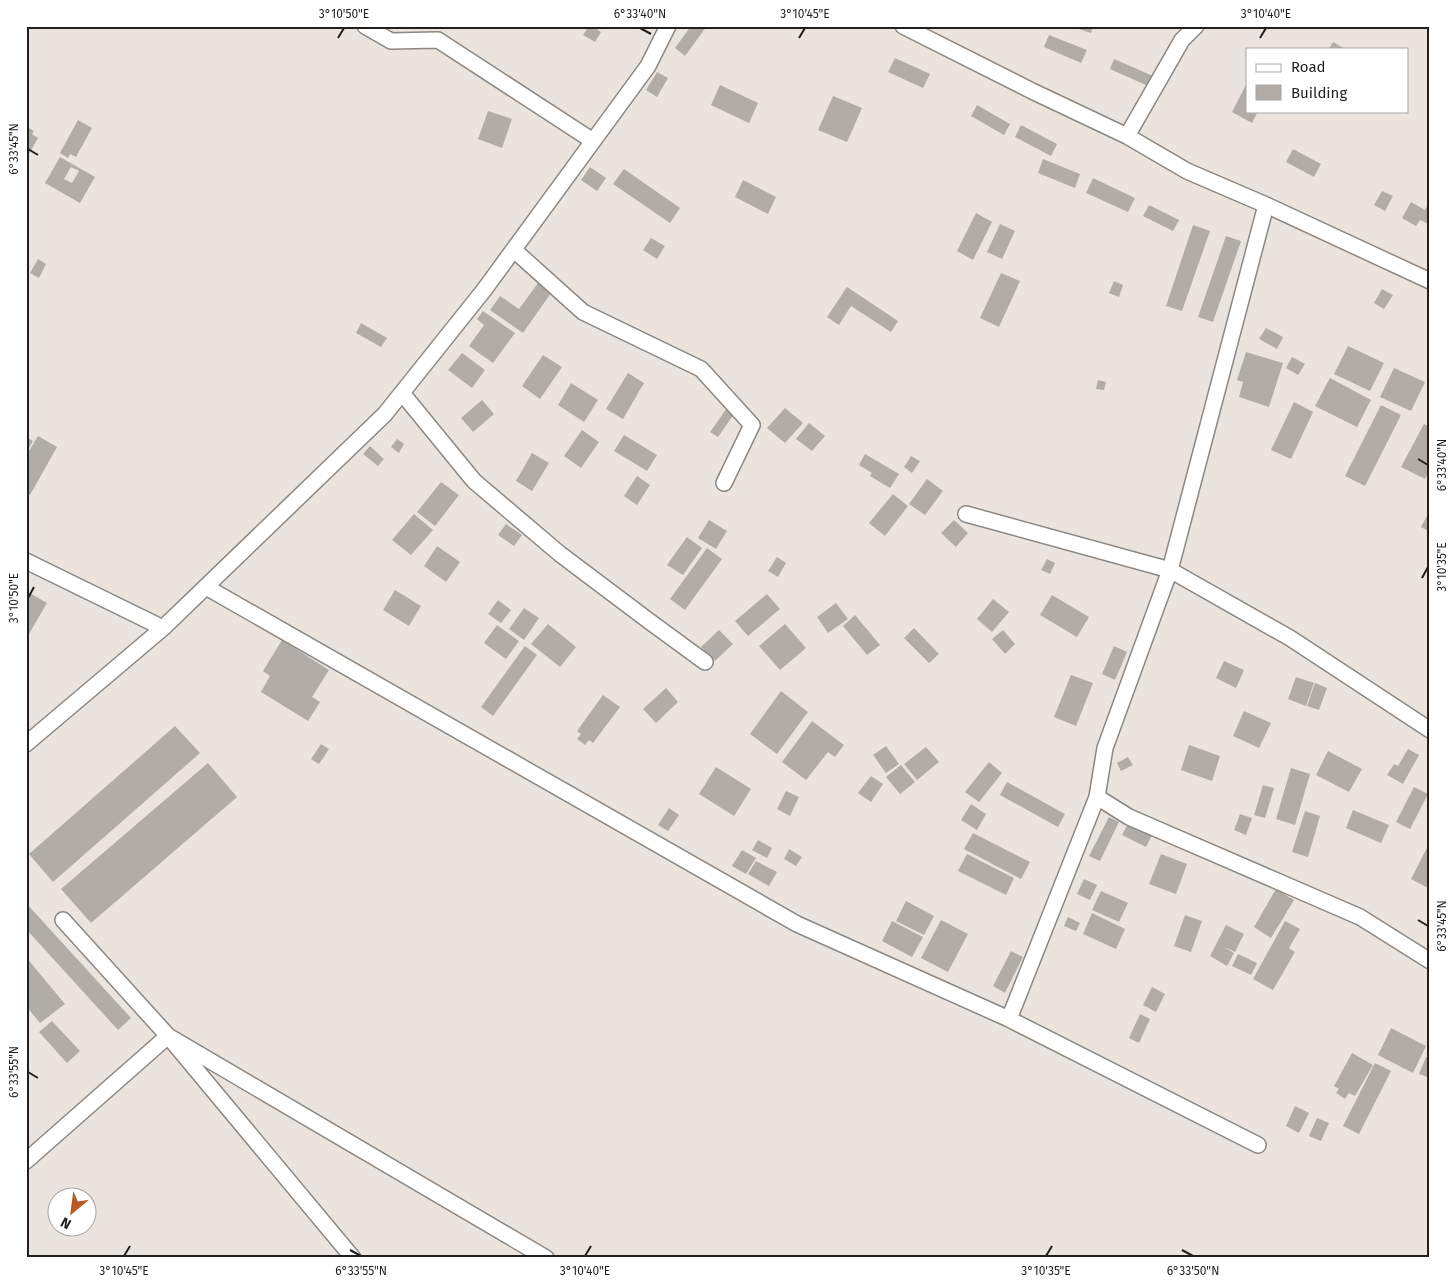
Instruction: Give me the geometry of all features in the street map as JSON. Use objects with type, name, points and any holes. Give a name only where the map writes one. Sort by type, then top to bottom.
[{"type":"street","points":[[365,26],[391,41],[438,40],[593,141]]},
{"type":"street","points":[[26,744],[163,628],[385,414],[514,250],[648,66],[668,26]]},
{"type":"street","points":[[903,26],[1127,136],[1187,171],[1266,205],[1430,281]]},
{"type":"street","points":[[1127,136],[1182,40],[1196,26]]},
{"type":"street","points":[[1009,1019],[1097,797],[1105,748],[1170,570],[1266,205]]},
{"type":"street","points":[[514,250],[582,312],[702,369],[752,425],[724,483]]},
{"type":"street","points":[[402,393],[474,481],[560,554],[705,662]]},
{"type":"street","points":[[966,514],[1170,570],[1290,638],[1430,730]]},
{"type":"street","points":[[26,561],[163,628]]},
{"type":"street","points":[[206,587],[797,924],[1009,1019],[1258,1145]]},
{"type":"street","points":[[1097,797],[1129,817],[1360,917],[1430,962]]},
{"type":"street","points":[[63,920],[168,1036],[353,1258]]},
{"type":"street","points":[[26,1162],[168,1036]]},
{"type":"street","points":[[168,1036],[546,1258]]},
{"type":"building","points":[[589,26],[601,32],[595,42],[583,35]]},
{"type":"building","points":[[691,26],[707,26],[685,56],[675,48]]},
{"type":"building","points":[[1069,26],[1093,26],[1091,33]]},
{"type":"building","points":[[1049,35],[1087,50],[1081,63],[1044,47]]},
{"type":"building","points":[[1333,42],[1343,48],[1330,48]]},
{"type":"building","points":[[895,58],[930,74],[923,88],[888,72]]},
{"type":"building","points":[[1114,59],[1153,76],[1148,86],[1110,69]]},
{"type":"building","points":[[657,72],[668,78],[657,97],[646,90]]},
{"type":"building","points":[[720,85],[758,103],[749,123],[711,105]]},
{"type":"building","points":[[1246,85],[1246,112],[1258,112],[1252,123],[1232,112]]},
{"type":"building","points":[[833,96],[862,108],[847,142],[818,130]]},
{"type":"building","points":[[977,105],[1010,124],[1004,135],[971,116]]},
{"type":"building","points":[[488,111],[512,119],[502,148],[478,139]]},
{"type":"building","points":[[78,120],[92,128],[76,157],[70,154],[68,158],[60,153]]},
{"type":"building","points":[[1021,125],[1057,144],[1051,156],[1015,137]]},
{"type":"building","points":[[26,126],[34,131],[32,134],[38,138],[26,159]]},
{"type":"building","points":[[1293,149],[1321,164],[1314,177],[1286,162]]},
{"type":"building","points":[[60,157],[95,177],[80,203],[45,183]],"holes":[[[71,167],[79,171],[72,183],[64,179]]]},
{"type":"building","points":[[1043,159],[1080,174],[1075,188],[1038,173]]},
{"type":"building","points":[[590,167],[606,178],[597,191],[581,180]]},
{"type":"building","points":[[624,169],[680,208],[670,223],[613,184]]},
{"type":"building","points":[[1093,178],[1135,198],[1128,212],[1086,193]]},
{"type":"building","points":[[743,180],[776,197],[768,214],[735,197]]},
{"type":"building","points":[[1382,191],[1393,196],[1385,211],[1374,205]]},
{"type":"building","points":[[1430,201],[1429,224],[1420,220],[1416,226],[1402,218],[1411,202],[1425,210]]},
{"type":"building","points":[[1149,205],[1179,220],[1173,231],[1143,216]]},
{"type":"building","points":[[976,213],[992,222],[973,260],[957,251]]},
{"type":"building","points":[[1000,224],[1015,231],[1002,259],[987,252]]},
{"type":"building","points":[[1193,225],[1210,231],[1182,311],[1166,306]]},
{"type":"building","points":[[1226,236],[1241,241],[1213,322],[1198,317]]},
{"type":"building","points":[[651,238],[665,246],[657,259],[643,250]]},
{"type":"building","points":[[38,259],[46,264],[39,278],[30,273]]},
{"type":"building","points":[[1001,273],[1020,281],[999,327],[980,318]]},
{"type":"building","points":[[1114,281],[1123,285],[1119,297],[1109,293]]},
{"type":"building","points":[[538,283],[551,293],[523,333],[490,310],[500,296],[519,309]]},
{"type":"building","points":[[847,287],[898,321],[891,332],[851,306],[839,325],[827,317]]},
{"type":"building","points":[[1382,289],[1393,295],[1384,309],[1374,303]]},
{"type":"building","points":[[483,311],[515,333],[493,363],[469,346],[484,325],[477,319]]},
{"type":"building","points":[[361,323],[387,338],[381,347],[356,333]]},
{"type":"building","points":[[1266,328],[1283,337],[1277,349],[1259,339]]},
{"type":"building","points":[[1348,346],[1384,363],[1370,391],[1334,374]]},
{"type":"building","points":[[1246,352],[1283,363],[1269,407],[1239,397],[1243,382],[1237,380]]},
{"type":"building","points":[[462,353],[485,370],[472,388],[448,370]]},
{"type":"building","points":[[543,355],[562,367],[540,399],[522,386]]},
{"type":"building","points":[[1292,357],[1305,364],[1298,375],[1286,368]]},
{"type":"building","points":[[1394,368],[1425,382],[1411,411],[1380,397]]},
{"type":"building","points":[[628,373],[644,383],[623,419],[606,409]]},
{"type":"building","points":[[1330,378],[1371,400],[1357,427],[1315,406]]},
{"type":"building","points":[[1098,380],[1106,382],[1104,390],[1096,389]]},
{"type":"building","points":[[571,383],[598,400],[584,422],[558,405]]},
{"type":"building","points":[[482,400],[494,414],[473,432],[461,418]]},
{"type":"building","points":[[1294,402],[1313,412],[1291,459],[1271,450]]},
{"type":"building","points":[[1381,405],[1401,415],[1365,486],[1345,476]]},
{"type":"building","points":[[727,408],[734,414],[718,437],[710,432]]},
{"type":"building","points":[[785,408],[803,423],[785,443],[767,428]]},
{"type":"building","points":[[809,423],[825,436],[812,451],[796,439]]},
{"type":"building","points":[[1424,424],[1430,427],[1430,470],[1425,479],[1401,467]]},
{"type":"building","points":[[582,430],[599,442],[581,468],[564,456]]},
{"type":"building","points":[[624,435],[657,455],[647,471],[614,451]]},
{"type":"building","points":[[38,436],[57,447],[30,495],[26,493],[26,456]]},
{"type":"building","points":[[26,437],[33,441],[26,453]]},
{"type":"building","points":[[397,439],[404,444],[399,453],[391,447]]},
{"type":"building","points":[[370,446],[384,459],[378,466],[363,454]]},
{"type":"building","points":[[532,453],[549,463],[532,491],[516,481]]},
{"type":"building","points":[[865,454],[899,474],[890,488],[870,476],[872,473],[859,465]]},
{"type":"building","points":[[911,456],[920,461],[912,473],[904,467]]},
{"type":"building","points":[[637,476],[650,485],[637,505],[624,496]]},
{"type":"building","points":[[927,479],[943,491],[925,515],[909,504]]},
{"type":"building","points":[[441,482],[459,495],[435,526],[417,512]]},
{"type":"building","points":[[893,494],[908,506],[885,536],[869,523]]},
{"type":"building","points":[[414,514],[433,530],[411,555],[392,540]]},
{"type":"building","points":[[1428,514],[1430,514],[1430,532],[1421,527]]},
{"type":"building","points":[[709,520],[727,531],[716,549],[698,538]]},
{"type":"building","points":[[954,520],[968,533],[956,547],[941,533]]},
{"type":"building","points":[[506,524],[522,535],[514,546],[498,535]]},
{"type":"building","points":[[687,537],[702,548],[683,575],[667,565]]},
{"type":"building","points":[[437,546],[460,562],[446,582],[424,566]]},
{"type":"building","points":[[707,548],[722,559],[685,610],[670,599]]},
{"type":"building","points":[[777,557],[786,563],[778,577],[768,571]]},
{"type":"building","points":[[1047,559],[1055,563],[1050,574],[1041,570]]},
{"type":"building","points":[[395,590],[421,606],[409,626],[383,610]]},
{"type":"building","points":[[26,591],[47,603],[26,639]]},
{"type":"building","points":[[767,594],[780,609],[748,636],[735,621]]},
{"type":"building","points":[[1052,595],[1089,617],[1077,637],[1040,615]]},
{"type":"building","points":[[993,599],[1009,612],[992,632],[977,619]]},
{"type":"building","points":[[498,600],[511,610],[501,623],[488,614]]},
{"type":"building","points":[[836,603],[848,619],[828,633],[817,617]]},
{"type":"building","points":[[524,608],[539,618],[524,640],[509,629]]},
{"type":"building","points":[[855,615],[880,645],[867,655],[843,626]]},
{"type":"building","points":[[548,624],[576,647],[560,667],[531,644]]},
{"type":"building","points":[[785,624],[806,648],[780,670],[759,646]]},
{"type":"building","points":[[497,625],[519,641],[506,659],[484,643]]},
{"type":"building","points":[[914,628],[939,654],[929,663],[904,638]]},
{"type":"building","points":[[719,630],[733,644],[715,661],[701,647]]},
{"type":"building","points":[[1003,630],[1015,644],[1005,654],[992,639]]},
{"type":"building","points":[[282,640],[329,670],[312,697],[320,702],[308,721],[261,692],[270,676],[263,671]]},
{"type":"building","points":[[525,646],[537,655],[493,716],[481,707]]},
{"type":"building","points":[[1114,646],[1127,652],[1115,680],[1102,674]]},
{"type":"building","points":[[1224,661],[1244,670],[1236,688],[1216,678]]},
{"type":"building","points":[[1071,675],[1093,683],[1076,726],[1054,717]]},
{"type":"building","points":[[1296,677],[1314,683],[1306,706],[1288,699]]},
{"type":"building","points":[[1315,683],[1327,688],[1319,710],[1307,706]]},
{"type":"building","points":[[666,688],[678,702],[656,723],[643,709]]},
{"type":"building","points":[[781,691],[808,712],[777,754],[750,734]]},
{"type":"building","points":[[603,695],[620,707],[593,743],[589,740],[585,745],[577,739],[581,734],[577,731]]},
{"type":"building","points":[[1244,711],[1271,723],[1259,748],[1233,736]]},
{"type":"building","points":[[812,721],[844,745],[835,757],[828,752],[806,780],[782,762]]},
{"type":"building","points":[[175,726],[200,753],[53,882],[29,854]]},
{"type":"building","points":[[321,744],[329,749],[319,764],[311,759]]},
{"type":"building","points":[[1189,745],[1220,756],[1212,781],[1181,770]]},
{"type":"building","points":[[886,746],[899,764],[886,773],[873,755]]},
{"type":"building","points":[[926,747],[939,762],[917,780],[904,764]]},
{"type":"building","points":[[1408,749],[1419,755],[1403,784],[1387,775],[1394,764],[1398,766]]},
{"type":"building","points":[[1328,751],[1362,769],[1349,792],[1316,775]]},
{"type":"building","points":[[1128,757],[1133,765],[1121,771],[1117,763]]},
{"type":"building","points":[[989,762],[1002,773],[979,802],[965,792]]},
{"type":"building","points":[[208,763],[237,797],[91,923],[61,889]]},
{"type":"building","points":[[901,765],[915,782],[900,794],[886,777]]},
{"type":"building","points":[[716,767],[751,789],[734,816],[699,794]]},
{"type":"building","points":[[1291,768],[1310,774],[1295,825],[1276,819]]},
{"type":"building","points":[[871,776],[883,784],[871,802],[858,793]]},
{"type":"building","points":[[1007,782],[1065,814],[1058,827],[1000,795]]},
{"type":"building","points":[[1263,785],[1274,788],[1265,818],[1254,815]]},
{"type":"building","points":[[1414,787],[1428,794],[1410,829],[1396,822]]},
{"type":"building","points":[[786,791],[799,797],[790,816],[777,809]]},
{"type":"building","points":[[971,804],[986,814],[977,830],[961,820]]},
{"type":"building","points":[[669,808],[679,815],[668,831],[658,825]]},
{"type":"building","points":[[1353,810],[1389,825],[1381,843],[1346,828]]},
{"type":"building","points":[[1305,811],[1320,816],[1308,857],[1292,852]]},
{"type":"building","points":[[1240,814],[1252,818],[1246,835],[1234,830]]},
{"type":"building","points":[[1109,817],[1119,822],[1100,861],[1089,856]]},
{"type":"building","points":[[1129,821],[1153,833],[1146,847],[1122,835]]},
{"type":"building","points":[[973,833],[1030,862],[1021,879],[964,849]]},
{"type":"building","points":[[758,840],[772,848],[767,858],[752,850]]},
{"type":"building","points":[[1428,846],[1430,847],[1430,885],[1428,888],[1411,879]]},
{"type":"building","points":[[789,849],[802,857],[796,866],[784,859]]},
{"type":"building","points":[[742,850],[756,858],[746,874],[732,866]]},
{"type":"building","points":[[967,854],[1014,878],[1006,895],[958,871]]},
{"type":"building","points":[[1161,854],[1187,864],[1176,894],[1149,884]]},
{"type":"building","points":[[756,861],[777,872],[769,886],[748,874]]},
{"type":"building","points":[[1084,879],[1097,885],[1090,900],[1077,894]]},
{"type":"building","points":[[1276,889],[1294,900],[1271,938],[1254,927]]},
{"type":"building","points":[[1101,891],[1128,903],[1119,922],[1092,910]]},
{"type":"building","points":[[906,901],[934,916],[924,935],[896,921]]},
{"type":"building","points":[[26,903],[131,1018],[118,1030],[26,929]]},
{"type":"building","points":[[1092,913],[1125,929],[1116,949],[1083,934]]},
{"type":"building","points":[[1185,915],[1202,921],[1191,952],[1174,946]]},
{"type":"building","points":[[1068,917],[1080,923],[1076,931],[1064,926]]},
{"type":"building","points":[[941,920],[968,934],[948,972],[921,958]]},
{"type":"building","points":[[892,921],[923,937],[912,957],[882,941]]},
{"type":"building","points":[[1285,921],[1300,929],[1289,948],[1295,952],[1273,990],[1253,979]]},
{"type":"building","points":[[1226,925],[1244,934],[1235,952],[1222,946],[1234,953],[1227,966],[1210,956]]},
{"type":"building","points":[[1011,951],[1023,957],[1005,993],[993,986]]},
{"type":"building","points":[[1238,954],[1257,963],[1251,975],[1232,966]]},
{"type":"building","points":[[26,957],[65,1004],[40,1023],[26,1006]]},
{"type":"building","points":[[1152,987],[1165,994],[1156,1012],[1143,1005]]},
{"type":"building","points":[[1140,1014],[1150,1019],[1139,1043],[1129,1038]]},
{"type":"building","points":[[52,1021],[80,1051],[67,1063],[39,1032]]},
{"type":"building","points":[[1391,1028],[1426,1046],[1413,1073],[1378,1055]]},
{"type":"building","points":[[1352,1053],[1373,1065],[1355,1096],[1349,1093],[1345,1099],[1336,1093],[1339,1089],[1334,1086]]},
{"type":"building","points":[[1426,1057],[1430,1059],[1430,1078],[1419,1074]]},
{"type":"building","points":[[1375,1063],[1391,1071],[1359,1134],[1343,1126]]},
{"type":"building","points":[[1295,1106],[1309,1113],[1299,1133],[1286,1126]]},
{"type":"building","points":[[1317,1118],[1329,1123],[1321,1141],[1309,1136]]}]
